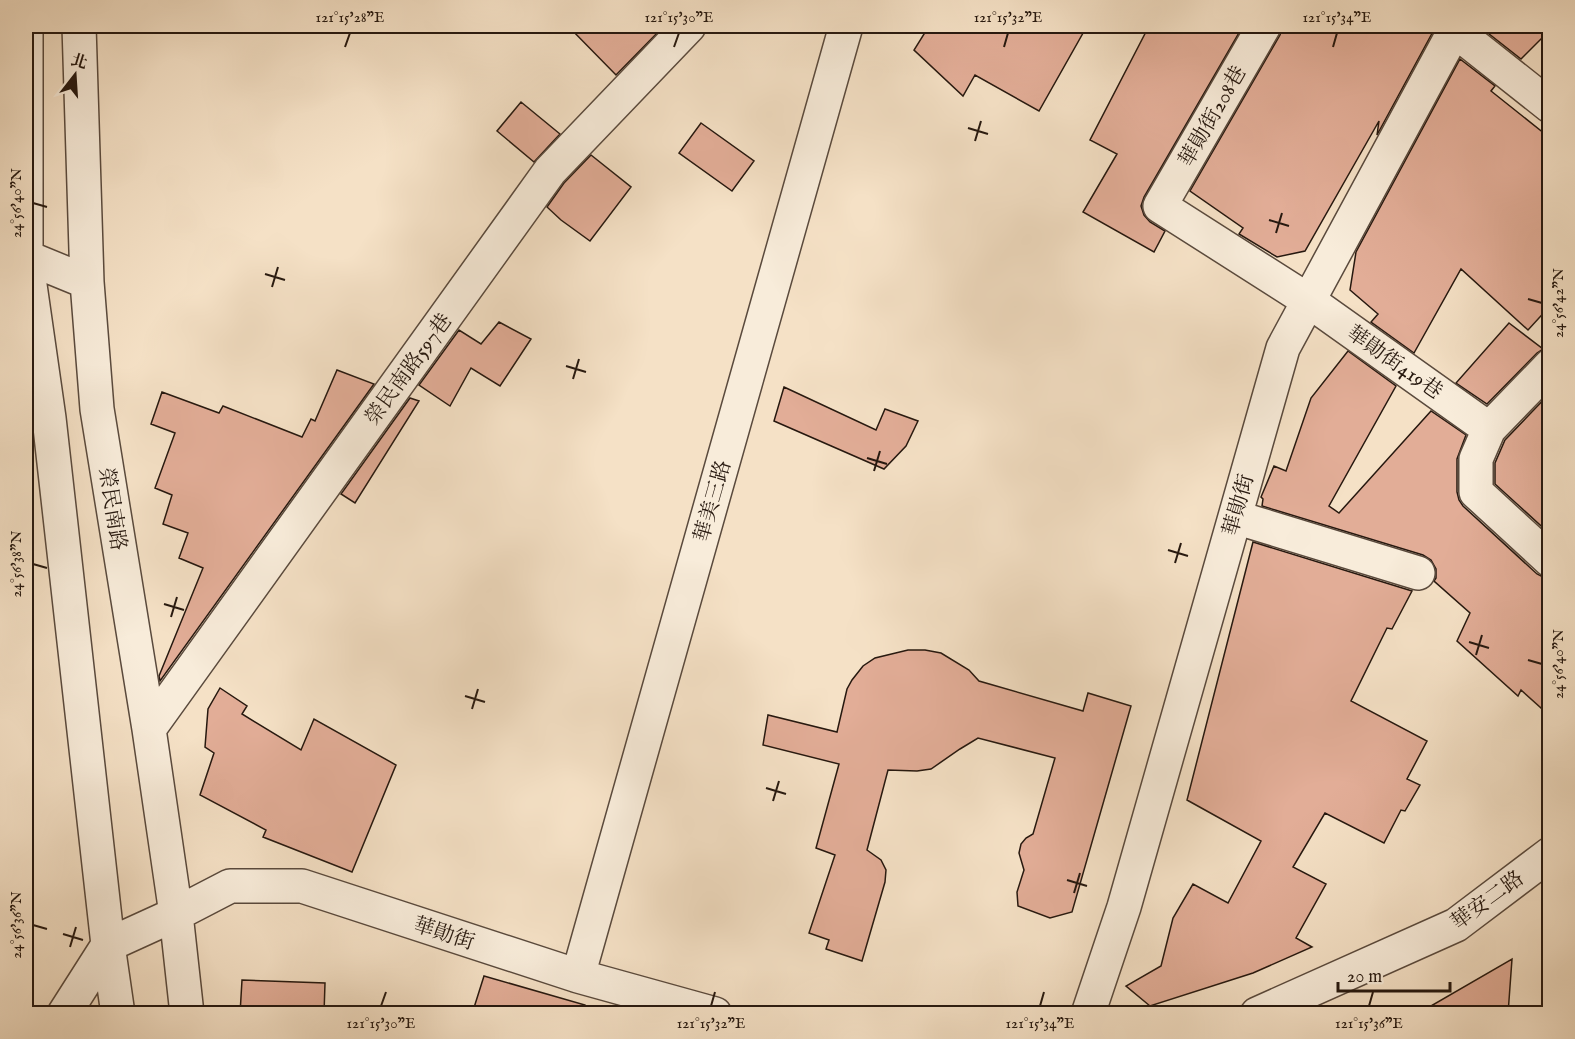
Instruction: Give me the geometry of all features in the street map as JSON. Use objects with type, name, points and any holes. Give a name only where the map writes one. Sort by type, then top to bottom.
[{"type":"street","points":[[26,26],[26,257],[49,417],[108,945],[118,1014]]},
{"type":"street","name":"榮民南路","points":[[79,26],[87,282],[97,409],[149,729],[176,914],[187,1014]]},
{"type":"street","name":"榮民南路597巷","points":[[149,729],[550,171],[689,26]]},
{"type":"street","name":"華美三路","points":[[578,976],[846,26]]},
{"type":"street","name":"華勛街208巷","points":[[1160,206],[1264,26]]},
{"type":"street","points":[[1456,28],[1550,106]]},
{"type":"street","name":"華勛街","points":[[1088,1014],[1124,907],[1283,348],[1456,28]]},
{"type":"street","name":"華勛街419巷","points":[[1160,206],[1309,301],[1489,429]]},
{"type":"street","points":[[26,257],[87,282]]},
{"type":"street","points":[[1550,366],[1489,429],[1476,459],[1476,492],[1550,560]]},
{"type":"street","points":[[1235,517],[1418,573]]},
{"type":"street","name":"華安二路","points":[[1257,1014],[1456,925],[1550,854]]},
{"type":"street","name":"華勛街","points":[[176,914],[230,885],[302,886],[578,976],[715,1014]]},
{"type":"street","points":[[64,1014],[108,945],[176,914]]},
{"type":"building","points":[[568,26],[664,26],[616,75]]},
{"type":"building","points":[[929,26],[1087,26],[1039,111],[975,75],[963,96],[914,50]]},
{"type":"building","points":[[1149,26],[1243,26],[1144,197],[1141,206],[1144,215],[1150,222],[1165,231],[1154,252],[1083,212],[1117,154],[1090,140]]},
{"type":"building","points":[[1283,26],[1436,26],[1377,135],[1379,121],[1305,251],[1277,257],[1239,234],[1243,228],[1190,191],[1280,35]]},
{"type":"building","points":[[1479,26],[1550,26],[1550,30],[1521,59]]},
{"type":"building","points":[[1460,59],[1495,86],[1491,91],[1550,138],[1550,306],[1528,330],[1461,269],[1414,353],[1371,322],[1378,314],[1350,290],[1356,252]]},
{"type":"building","points":[[521,102],[560,134],[534,162],[497,131]]},
{"type":"building","points":[[701,123],[754,161],[732,191],[679,153]]},
{"type":"building","points":[[591,155],[631,187],[590,241],[547,207],[564,183]]},
{"type":"building","points":[[499,322],[531,339],[500,386],[471,368],[450,406],[419,385],[459,330],[481,344]]},
{"type":"building","points":[[1509,323],[1543,349],[1487,404],[1456,383]]},
{"type":"building","points":[[1348,351],[1396,386],[1329,506],[1339,513],[1431,411],[1466,435],[1457,459],[1459,500],[1537,574],[1550,578],[1550,716],[1521,690],[1518,696],[1457,641],[1470,613],[1434,581],[1436,569],[1431,560],[1423,555],[1262,506],[1261,497],[1274,466],[1286,471],[1311,398]]},
{"type":"building","points":[[337,370],[374,384],[160,681],[159,676],[203,568],[179,558],[188,533],[163,524],[172,495],[155,488],[175,433],[151,424],[162,392],[219,413],[223,406],[302,437],[311,419],[315,421]]},
{"type":"building","points":[[784,387],[876,430],[885,409],[918,421],[906,446],[884,469],[774,421]]},
{"type":"building","points":[[1550,393],[1550,534],[1495,484],[1495,463],[1505,440]]},
{"type":"building","points":[[410,398],[419,401],[355,503],[341,494]]},
{"type":"building","points":[[1253,542],[1412,591],[1392,629],[1387,628],[1351,701],[1427,741],[1407,779],[1420,785],[1405,811],[1401,810],[1384,843],[1325,813],[1293,867],[1326,884],[1296,938],[1312,947],[1253,973],[1150,1006],[1126,986],[1161,966],[1173,918],[1193,884],[1228,903],[1261,841],[1187,800]]},
{"type":"building","points":[[908,650],[941,653],[969,670],[979,681],[1083,711],[1088,693],[1131,706],[1072,912],[1050,918],[1018,906],[1017,892],[1024,870],[1019,853],[1021,844],[1033,834],[1055,758],[978,738],[931,769],[888,770],[867,850],[881,860],[886,870],[885,882],[862,961],[826,949],[829,940],[809,933],[835,855],[816,848],[839,764],[763,745],[768,715],[837,732],[847,689],[863,666],[875,658]]},
{"type":"building","points":[[220,688],[247,706],[242,714],[301,750],[314,719],[396,765],[352,872],[263,837],[266,830],[200,795],[214,753],[205,747],[208,709]]},
{"type":"building","points":[[1512,959],[1508,1014],[1417,1014]]},
{"type":"building","points":[[484,976],[585,1005],[584,1014],[472,1014]]},
{"type":"building","points":[[242,980],[325,983],[324,1014],[240,1014]]}]
